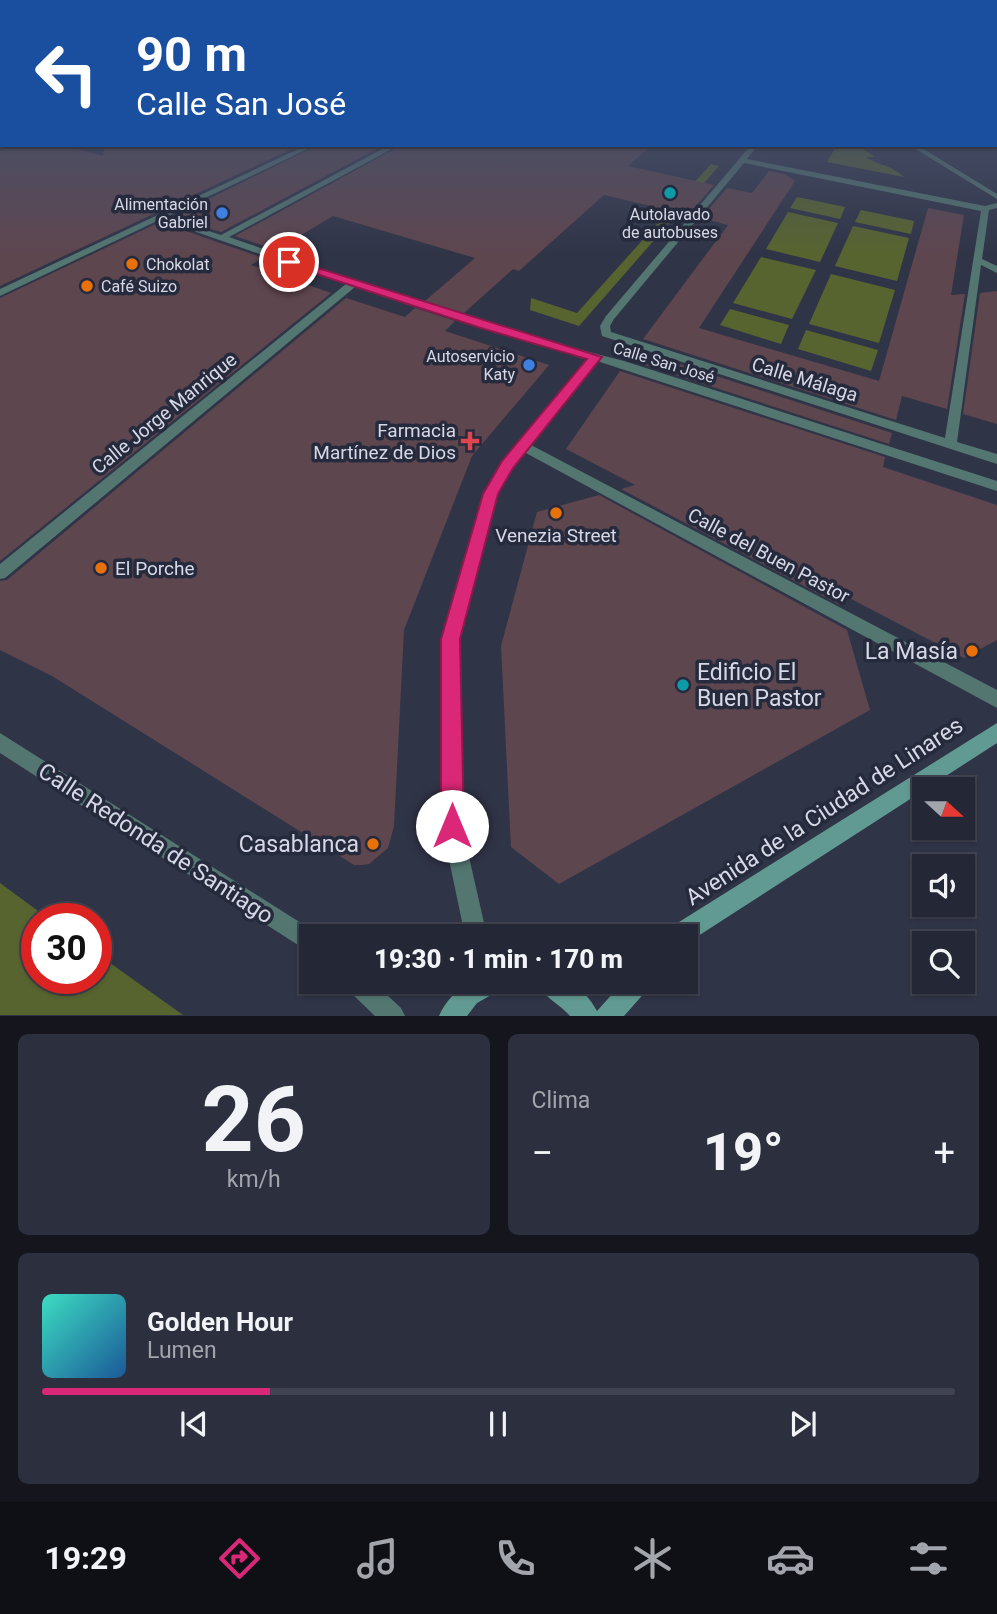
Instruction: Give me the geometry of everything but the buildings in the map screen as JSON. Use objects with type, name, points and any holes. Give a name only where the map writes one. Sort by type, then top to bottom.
[{"type":"main road","name":"Avenida de la Ciudad de Linares","points":[[696,924],[997,732]]},
{"type":"main road","points":[[451,1016],[472,994]]},
{"type":"main road","points":[[566,994],[587,1016]]},
{"type":"main road","points":[[607,1016],[628,994]]},
{"type":"street","points":[[0,293],[285,158]]},
{"type":"street","points":[[223,237],[371,158]]},
{"type":"street","points":[[933,158],[997,197]]},
{"type":"street","points":[[742,160],[985,209],[997,205]]},
{"type":"street","name":"Calle Málaga","points":[[742,160],[610,318],[605,326],[610,337],[997,458]]},
{"type":"street","points":[[979,188],[997,185]]},
{"type":"street","points":[[950,444],[985,209]]},
{"type":"street","name":"Calle San José","points":[[162,217],[353,284],[595,357],[997,486]]},
{"type":"street","points":[[976,259],[997,270]]},
{"type":"street","name":"Calle Jorge Manrique","points":[[0,573],[353,284]]},
{"type":"street","points":[[473,924],[452,826],[451,639],[491,494],[507,465],[595,357]]},
{"type":"street","name":"Calle del Buen Pastor","points":[[523,446],[997,699]]},
{"type":"street","name":"Calle Redonda de Santiago","points":[[0,743],[299,935]]},
{"type":"street","points":[[369,994],[393,1016]]},
{"type":"green space","points":[[829,158],[869,158],[904,177],[827,162]]},
{"type":"green space","points":[[711,164],[719,166],[579,326],[530,310],[531,298],[577,313]]},
{"type":"green space","points":[[797,197],[845,207],[840,219],[790,208]]},
{"type":"green space","points":[[861,210],[914,221],[911,234],[855,222]]},
{"type":"green space","points":[[788,212],[838,223],[820,262],[766,249]]},
{"type":"green space","points":[[853,226],[909,238],[897,281],[835,266]]},
{"type":"green space","points":[[761,257],[816,270],[792,319],[733,303]]},
{"type":"green space","points":[[831,274],[895,290],[879,343],[809,324]]},
{"type":"green space","points":[[730,309],[789,325],[781,344],[720,325]]},
{"type":"green space","points":[[806,330],[878,350],[871,371],[798,349]]},
{"type":"green space","points":[[0,883],[27,903],[21,903],[21,994],[112,994],[112,964],[183,1015],[0,1015]]},
{"type":"place","name":"Autolavado de autobuses","points":[[670,193]]},
{"type":"place","name":"Alimentación Gabriel","points":[[222,213]]},
{"type":"place","name":"Chokolat","points":[[132,264]]},
{"type":"place","name":"Café Suizo","points":[[87,286]]},
{"type":"place","name":"Autoservicio Katy","points":[[529,365]]},
{"type":"place","name":"Farmacia Martínez de Dios","points":[[470,441]]},
{"type":"place","name":"Venezia Street","points":[[556,513]]},
{"type":"place","name":"El Porche","points":[[101,568]]},
{"type":"place","name":"La Masía","points":[[972,651]]},
{"type":"place","name":"Edificio El Buen Pastor","points":[[683,685]]},
{"type":"place","name":"Casablanca","points":[[373,844]]},
{"type":"route","points":[[289,262],[568,351],[595,357],[507,465],[491,494],[451,639],[452,826]]}]
